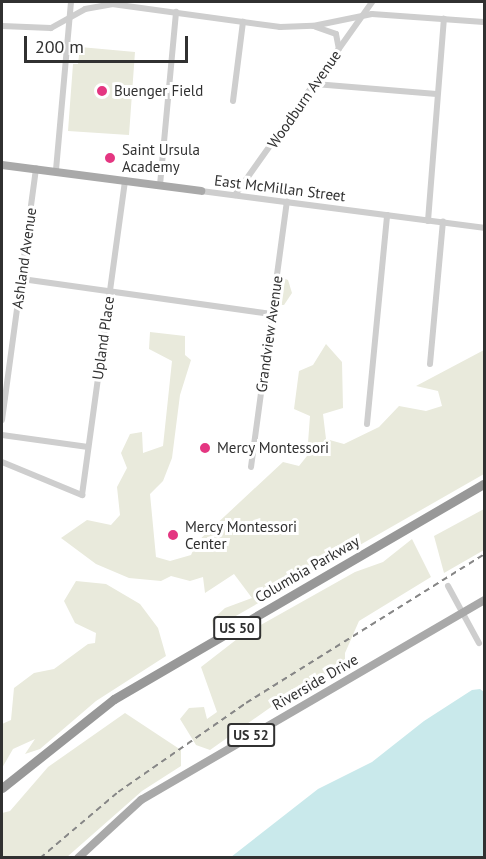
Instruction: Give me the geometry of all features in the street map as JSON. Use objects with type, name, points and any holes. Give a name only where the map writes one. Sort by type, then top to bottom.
[{"type":"highway","name":"Columbia Parkway","points":[[2,788],[114,699],[484,484]]},
{"type":"main road","name":"East McMillan Street","points":[[2,165],[56,170],[201,191]]},
{"type":"main road","name":"Riverside Drive","points":[[78,858],[141,800],[484,600]]},
{"type":"street","points":[[56,170],[70,2]]},
{"type":"street","name":"Woodburn Avenue","points":[[236,195],[372,2]]},
{"type":"street","points":[[2,26],[43,29],[102,5],[176,12],[243,22],[313,27],[336,34],[339,49]]},
{"type":"street","points":[[160,185],[176,12]]},
{"type":"street","points":[[313,27],[362,15],[484,22]]},
{"type":"street","points":[[428,220],[444,19]]},
{"type":"street","points":[[233,101],[243,22]]},
{"type":"street","points":[[315,84],[437,94]]},
{"type":"street","name":"Ashland Avenue","points":[[2,420],[36,168]]},
{"type":"street","name":"Upland Place","points":[[2,462],[82,495],[125,180]]},
{"type":"street","name":"East McMillan Street","points":[[201,191],[484,228]]},
{"type":"street","name":"Grandview Avenue","points":[[251,467],[287,201]]},
{"type":"street","points":[[367,424],[387,215]]},
{"type":"street","points":[[430,364],[443,222]]},
{"type":"street","points":[[22,279],[272,314]]},
{"type":"street","points":[[2,435],[88,447]]},
{"type":"street","points":[[448,586],[479,643]]},
{"type":"shaded area","name":"Buenger Field","points":[[80,47],[135,52],[129,135],[68,131],[73,64],[78,64]]},
{"type":"shaded area","points":[[283,278],[288,280],[292,293],[284,305],[278,305]]},
{"type":"shaded area","points":[[150,332],[185,336],[185,355],[191,360],[180,395],[172,458],[163,481],[150,494],[156,557],[170,561],[191,555],[197,542],[283,462],[299,466],[307,456],[310,416],[294,409],[299,371],[313,365],[326,344],[342,362],[343,408],[323,414],[326,439],[344,444],[379,427],[399,406],[426,411],[442,406],[438,391],[416,386],[484,350],[484,474],[213,629],[212,620],[225,608],[252,598],[234,574],[205,593],[203,577],[190,581],[171,576],[161,581],[129,578],[96,564],[61,538],[87,520],[111,525],[120,515],[117,487],[127,468],[121,453],[130,434],[142,432],[143,453],[163,446],[172,361],[149,349]]},
{"type":"shaded area","points":[[484,509],[484,550],[444,573],[434,536]]},
{"type":"shaded area","points":[[412,539],[431,577],[359,621],[345,653],[345,666],[298,688],[210,750],[196,745],[180,719],[189,708],[204,707],[207,719],[217,712],[201,667],[241,636],[355,572],[383,562]]},
{"type":"shaded area","points":[[76,581],[106,584],[140,604],[158,628],[166,656],[96,701],[40,749],[25,754],[35,739],[13,749],[2,768],[2,724],[11,720],[14,688],[34,673],[54,669],[88,644],[95,643],[96,633],[75,623],[64,601]]},
{"type":"shaded area","points":[[125,713],[181,750],[181,766],[142,791],[67,857],[2,857],[2,813],[10,811],[48,767]]},
{"type":"water","points":[[480,689],[484,692],[484,857],[231,857],[318,789],[372,762],[424,721],[472,690]]},
{"type":"railway","points":[[40,858],[118,792],[246,703],[484,554]]},
{"type":"place","name":"Buenger Field","points":[[102,91]]},
{"type":"place","name":"Saint Ursula Academy","points":[[110,158]]},
{"type":"place","name":"Mercy Montessori","points":[[205,448]]},
{"type":"place","name":"Mercy Montessori Center","points":[[173,535]]}]
